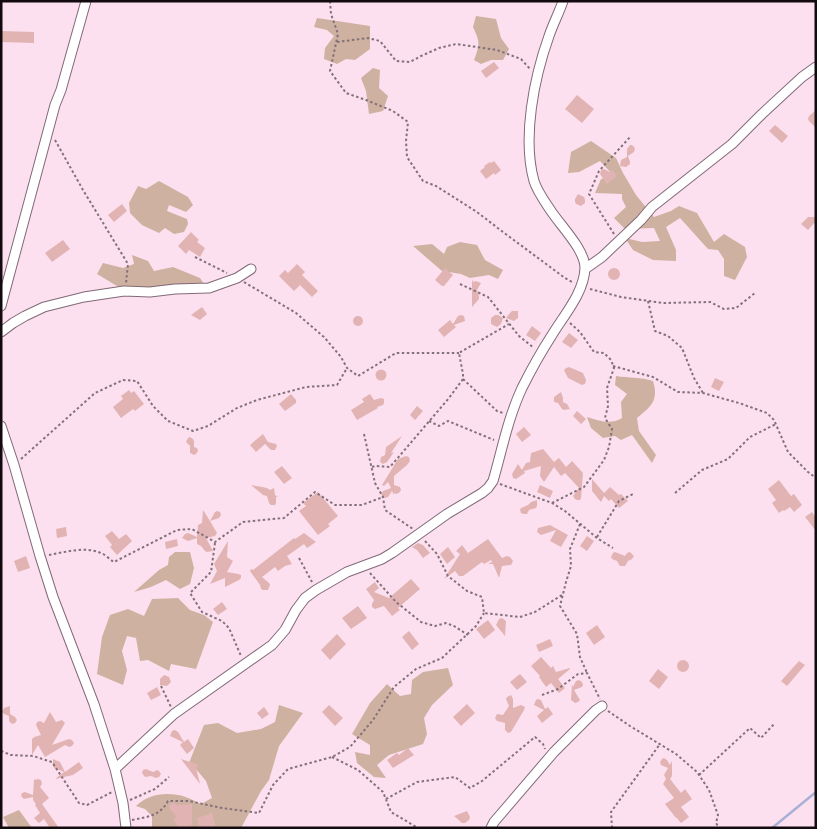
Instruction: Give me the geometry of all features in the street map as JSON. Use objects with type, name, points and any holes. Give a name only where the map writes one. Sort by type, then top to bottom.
[{"type":"street","points":[[1,306],[86,1]]},
{"type":"street","points":[[115,769],[174,714],[263,652],[280,637],[300,603],[305,598],[348,572],[382,559],[447,514],[482,493],[493,482],[510,416],[522,388],[541,353],[573,303],[581,286],[585,269],[584,260],[577,246],[550,210],[535,183],[530,159],[530,131],[536,79],[548,38],[564,1]]},
{"type":"street","points":[[585,269],[602,257],[641,220],[652,206],[732,144],[802,77],[816,67]]},
{"type":"street","points":[[1,332],[25,316],[44,307],[84,297],[124,291],[150,292],[209,288],[237,278],[251,269]]},
{"type":"street","points":[[1,426],[58,612],[94,704],[115,769],[126,824]]},
{"type":"street","points":[[491,828],[494,822],[549,758],[602,706]]},
{"type":"path","points":[[330,1],[330,14],[338,34],[330,71],[346,93],[393,111],[408,122],[407,157],[423,182],[436,186],[477,212],[565,278],[581,286],[622,297],[663,303],[710,302],[724,309],[736,308],[755,293]]},
{"type":"path","points":[[336,43],[368,38],[380,41],[396,60],[410,62],[439,48],[456,44],[497,50],[521,59],[536,79]]},
{"type":"path","points":[[49,130],[128,264],[124,291]]},
{"type":"path","points":[[618,241],[589,194],[599,171],[631,136]]},
{"type":"path","points":[[195,257],[237,278],[296,313],[324,337],[341,357],[347,368],[358,376],[396,353],[459,353],[510,324]]},
{"type":"path","points":[[460,284],[488,297],[519,336],[541,353]]},
{"type":"path","points":[[648,301],[655,331],[668,336],[682,348],[694,378],[703,393]]},
{"type":"path","points":[[552,503],[584,487],[604,460],[610,447],[612,429],[605,418],[608,406],[607,388],[614,368],[611,360],[604,353],[594,352],[580,332],[571,323],[562,319]]},
{"type":"path","points":[[372,467],[390,467],[463,380],[459,353]]},
{"type":"path","points":[[613,366],[653,377],[678,392],[703,393],[766,413],[774,420],[788,452],[816,478]]},
{"type":"path","points":[[14,465],[95,393],[123,380],[137,381],[153,406],[168,421],[193,431],[208,426],[237,408],[257,400],[306,387],[337,385],[347,368]]},
{"type":"path","points":[[463,380],[497,411],[510,416]]},
{"type":"path","points":[[429,421],[439,426],[448,421],[503,445]]},
{"type":"path","points":[[675,493],[702,470],[728,459],[750,437],[776,424]]},
{"type":"path","points":[[126,824],[156,815],[165,807],[168,801],[189,801],[259,813],[273,785],[288,769],[332,757],[350,747],[373,720],[394,687],[416,669],[442,658],[476,626],[484,612],[482,597],[468,591],[448,576],[437,554],[420,534],[385,510],[383,497],[375,483],[364,434]]},
{"type":"path","points":[[493,482],[552,503],[613,548]]},
{"type":"path","points":[[245,665],[229,628],[222,621],[202,612],[190,593],[210,572],[215,542],[243,522],[284,518],[315,492],[336,505],[362,505],[383,497]]},
{"type":"path","points":[[597,538],[619,501],[633,494]]},
{"type":"path","points":[[580,524],[570,550],[571,566],[560,606],[577,634],[580,657],[602,706],[630,726],[676,754],[699,775],[709,790],[718,815],[716,823],[719,828]]},
{"type":"path","points":[[40,556],[77,550],[101,553],[114,562],[177,530],[192,529],[215,542]]},
{"type":"path","points":[[298,558],[316,590]]},
{"type":"path","points":[[364,566],[396,602],[421,622],[435,626],[446,623],[468,635]]},
{"type":"path","points":[[484,612],[520,617],[535,612],[562,595]]},
{"type":"path","points":[[542,695],[558,689],[578,674],[587,673]]},
{"type":"path","points":[[161,686],[174,714]]},
{"type":"path","points":[[699,775],[750,728],[761,738],[774,723]]},
{"type":"path","points":[[386,799],[417,782],[455,777],[470,788],[482,781],[529,740],[535,737],[543,744],[549,758]]},
{"type":"path","points":[[612,828],[611,812],[660,744]]},
{"type":"path","points":[[1,751],[11,755],[33,756],[52,762],[79,803],[87,804],[119,789]]},
{"type":"path","points":[[332,757],[358,770],[383,792],[391,812],[418,828]]},
{"type":"path","points":[[123,803],[156,790],[169,778]]},
{"type":"shaded area","points":[[476,16],[496,19],[501,38],[509,49],[503,60],[491,60],[481,64],[474,60],[478,43],[473,27]]},
{"type":"shaded area","points":[[317,18],[370,26],[370,49],[355,60],[346,59],[337,64],[324,59],[325,48],[334,36],[327,30],[314,27]]},
{"type":"shaded area","points":[[373,68],[380,70],[379,88],[388,96],[383,111],[369,114],[366,91],[361,78]]},
{"type":"shaded area","points":[[591,141],[616,158],[636,195],[654,217],[679,206],[697,213],[714,242],[724,234],[745,247],[747,257],[735,280],[724,276],[724,259],[718,250],[708,249],[680,218],[666,227],[676,250],[676,261],[653,260],[633,250],[625,238],[642,242],[660,241],[654,228],[625,229],[614,218],[626,207],[622,194],[595,193],[601,179],[614,176],[600,161],[579,172],[568,173],[571,152]]},
{"type":"shaded area","points":[[159,181],[188,197],[193,205],[186,212],[169,205],[167,211],[187,219],[188,224],[184,232],[174,234],[165,228],[159,233],[142,225],[130,213],[129,203],[138,186],[146,189]]},
{"type":"shaded area","points":[[460,242],[477,245],[485,260],[503,270],[498,279],[489,275],[470,278],[461,274],[442,271],[413,246],[432,244],[444,254],[447,247]]},
{"type":"shaded area","points":[[132,255],[148,261],[154,271],[173,267],[200,278],[204,284],[160,288],[117,286],[97,274],[103,263],[123,268],[134,264]]},
{"type":"shaded area","points":[[616,376],[653,381],[655,394],[652,403],[637,418],[639,431],[656,455],[652,463],[632,435],[621,440],[615,436],[603,438],[591,428],[587,417],[609,422],[622,418],[621,402],[627,394],[615,385]]},
{"type":"shaded area","points":[[175,552],[190,552],[194,568],[190,584],[180,589],[166,580],[134,592],[159,570],[168,565],[169,557]]},
{"type":"shaded area","points":[[178,598],[190,610],[204,615],[213,622],[196,669],[171,664],[169,671],[148,660],[140,661],[136,638],[127,636],[122,651],[127,670],[123,685],[97,674],[102,637],[110,615],[128,609],[144,616],[152,599]]},
{"type":"shaded area","points":[[448,668],[453,685],[432,705],[424,718],[427,734],[423,744],[389,755],[377,765],[386,778],[374,777],[357,763],[355,752],[370,755],[370,745],[352,734],[370,703],[387,684],[400,696],[411,694],[412,680],[423,672]]},
{"type":"shaded area","points":[[279,705],[303,713],[279,746],[269,780],[241,828],[152,828],[152,816],[145,809],[136,806],[145,799],[161,794],[172,794],[184,796],[201,804],[212,798],[206,781],[189,763],[204,725],[218,723],[237,733],[261,729],[275,722]]},
{"type":"shaded area","points":[[19,810],[32,828],[9,828],[3,817]]},
{"type":"building","points":[[1,31],[34,32],[34,43],[1,42]]},
{"type":"building","points":[[494,62],[499,68],[486,78],[481,71]]},
{"type":"building","points":[[577,95],[594,109],[582,123],[565,109]]},
{"type":"building","points":[[816,110],[816,128],[808,119]]},
{"type":"building","points":[[775,125],[788,136],[782,143],[769,131]]},
{"type":"building","points":[[630,145],[635,148],[634,152],[628,156],[630,164],[626,167],[620,166],[621,160],[627,157],[627,149]]},
{"type":"building","points":[[494,161],[501,170],[486,179],[480,171],[484,166]]},
{"type":"building","points":[[604,169],[610,172],[612,170],[617,176],[607,184],[600,174],[601,170]]},
{"type":"building","points":[[578,194],[584,197],[585,200],[585,203],[581,206],[575,202]]},
{"type":"building","points":[[122,204],[127,211],[114,222],[108,215]]},
{"type":"building","points":[[808,217],[816,217],[816,221],[808,230],[801,224]]},
{"type":"building","points":[[191,232],[199,240],[197,242],[205,248],[200,257],[189,250],[186,254],[178,246]]},
{"type":"building","points":[[63,240],[70,249],[52,262],[45,253]]},
{"type":"building","points":[[297,264],[305,272],[302,275],[318,291],[312,297],[300,285],[294,291],[279,276],[285,270],[288,273]]},
{"type":"building","points":[[445,268],[453,275],[442,286],[435,280]]},
{"type":"building","points":[[612,268],[616,268],[620,274],[616,280],[612,280],[608,276],[608,272]]},
{"type":"building","points":[[472,279],[473,282],[481,283],[477,290],[479,299],[472,307]]},
{"type":"building","points":[[202,307],[207,314],[200,320],[191,315]]},
{"type":"building","points":[[512,311],[518,311],[518,318],[514,321],[506,318]]},
{"type":"building","points":[[495,315],[503,318],[501,324],[497,327],[491,324],[491,318]]},
{"type":"building","points":[[356,316],[360,316],[363,321],[362,325],[356,326],[353,323],[353,319]]},
{"type":"building","points":[[458,316],[464,316],[465,321],[454,325],[456,327],[444,337],[438,330],[450,320],[453,324]]},
{"type":"building","points":[[532,326],[541,333],[535,341],[526,335]]},
{"type":"building","points":[[569,333],[578,340],[571,348],[562,342]]},
{"type":"building","points":[[569,367],[583,373],[586,380],[585,384],[582,385],[568,378],[564,370]]},
{"type":"building","points":[[379,370],[383,370],[386,375],[385,379],[379,380],[376,377],[376,373]]},
{"type":"building","points":[[715,378],[724,382],[719,391],[711,387]]},
{"type":"building","points":[[129,390],[131,393],[134,391],[144,404],[121,418],[113,407],[123,399],[121,396]]},
{"type":"building","points":[[561,392],[563,402],[570,409],[564,410],[558,403],[554,402],[554,397]]},
{"type":"building","points":[[291,394],[296,403],[285,411],[279,404]]},
{"type":"building","points":[[370,394],[374,400],[384,399],[383,405],[357,420],[351,410],[364,402],[362,399]]},
{"type":"building","points":[[417,406],[423,411],[415,420],[410,415]]},
{"type":"building","points":[[577,411],[586,419],[581,424],[573,416]]},
{"type":"building","points":[[524,427],[531,435],[522,442],[516,434]]},
{"type":"building","points":[[263,434],[268,442],[276,444],[275,450],[271,450],[265,444],[256,452],[250,445]]},
{"type":"building","points":[[402,436],[387,462],[383,464],[380,462],[381,457],[385,455],[386,447]]},
{"type":"building","points":[[190,437],[193,439],[194,447],[198,451],[194,455],[190,453],[190,446],[186,442]]},
{"type":"building","points":[[543,449],[554,462],[559,458],[566,467],[572,461],[583,473],[580,500],[575,499],[573,496],[579,488],[565,473],[561,476],[554,467],[544,482],[540,476],[541,466],[524,471],[525,473],[516,479],[513,478],[512,474],[518,464],[522,470],[526,463],[530,462],[531,453]]},
{"type":"building","points":[[406,456],[409,457],[410,461],[394,476],[394,485],[400,487],[401,490],[399,493],[394,493],[394,495],[392,491],[388,497],[383,497],[381,494],[383,491],[391,488],[388,482],[384,486],[382,485],[398,459]]},
{"type":"building","points":[[282,466],[292,478],[284,484],[274,472]]},
{"type":"building","points":[[592,479],[604,493],[610,487],[628,501],[619,508],[611,499],[609,501],[604,496],[601,502],[592,491]]},
{"type":"building","points":[[779,480],[791,496],[794,494],[802,505],[794,512],[790,507],[779,513],[772,503],[776,500],[768,489]]},
{"type":"building","points":[[251,485],[270,490],[274,488],[275,495],[278,497],[276,497],[275,505],[271,505],[267,496]]},
{"type":"building","points":[[540,485],[553,491],[550,498],[537,492]]},
{"type":"building","points":[[318,492],[338,516],[328,524],[330,526],[318,535],[299,511],[306,506],[303,503]]},
{"type":"building","points":[[537,500],[536,508],[529,510],[527,514],[521,513],[521,508]]},
{"type":"building","points":[[203,510],[217,533],[215,536],[206,538],[213,551],[205,551],[197,544],[197,538],[188,541],[182,538],[188,533],[197,537],[198,525],[202,523]]},
{"type":"building","points":[[215,512],[220,512],[219,518],[210,521]]},
{"type":"building","points":[[812,512],[816,518],[816,531],[805,517]]},
{"type":"building","points":[[550,525],[568,535],[561,547],[550,541],[556,530],[541,535],[537,532],[538,528]]},
{"type":"building","points":[[66,527],[67,536],[57,538],[56,529]]},
{"type":"building","points":[[112,531],[119,539],[126,534],[132,541],[117,555],[110,547],[112,545],[105,536]]},
{"type":"building","points":[[304,533],[316,542],[307,548],[304,544],[287,556],[292,564],[278,571],[275,567],[262,577],[270,585],[268,590],[261,589],[250,571],[251,569],[253,570],[294,538]]},
{"type":"building","points":[[587,536],[594,541],[587,551],[580,546]]},
{"type":"building","points":[[177,539],[178,546],[166,549],[165,542]]},
{"type":"building","points":[[488,539],[502,558],[507,556],[513,561],[511,565],[502,566],[499,578],[493,564],[488,564],[492,562],[491,560],[484,564],[482,562],[463,576],[459,576],[455,571],[444,579],[460,554],[456,551],[462,545],[468,553]]},
{"type":"building","points":[[228,541],[227,557],[233,561],[227,572],[241,575],[241,578],[225,587],[225,578],[210,584],[217,571],[214,564]]},
{"type":"building","points":[[418,543],[423,545],[430,553],[423,558],[412,547]]},
{"type":"building","points":[[448,547],[455,557],[447,564],[440,554]]},
{"type":"building","points":[[615,552],[625,556],[630,552],[634,556],[625,566],[620,566],[611,557]]},
{"type":"building","points":[[26,556],[30,568],[18,572],[14,561]]},
{"type":"building","points":[[411,579],[420,589],[398,608],[400,610],[392,616],[384,606],[375,609],[372,607],[374,600],[366,589],[375,582],[379,588],[374,592],[389,598]]},
{"type":"building","points":[[222,602],[227,609],[218,615],[213,609]]},
{"type":"building","points":[[358,606],[367,618],[351,629],[342,618]]},
{"type":"building","points":[[502,618],[506,621],[505,636],[496,625],[499,619]]},
{"type":"building","points":[[488,620],[495,630],[484,639],[476,629]]},
{"type":"building","points":[[597,625],[605,637],[594,645],[586,633]]},
{"type":"building","points":[[409,631],[419,644],[412,650],[402,637]]},
{"type":"building","points":[[337,634],[346,644],[330,660],[321,650]]},
{"type":"building","points":[[550,639],[553,646],[539,652],[536,645]]},
{"type":"building","points":[[541,657],[551,668],[553,666],[556,672],[570,668],[558,679],[565,688],[559,693],[551,683],[546,687],[540,676],[531,666]]},
{"type":"building","points":[[683,660],[689,666],[683,672],[677,666]]},
{"type":"building","points":[[799,661],[805,665],[787,686],[781,681]]},
{"type":"building","points":[[658,669],[668,677],[659,689],[649,681]]},
{"type":"building","points":[[520,674],[527,682],[517,690],[510,682]]},
{"type":"building","points":[[164,675],[169,677],[171,682],[167,686],[160,685],[160,679]]},
{"type":"building","points":[[579,680],[583,685],[574,690],[580,700],[575,703],[571,700],[572,684],[573,687],[576,681]]},
{"type":"building","points":[[157,687],[161,695],[151,700],[147,693]]},
{"type":"building","points":[[511,695],[513,708],[521,705],[525,707],[511,732],[508,733],[505,730],[505,723],[497,721],[495,718],[497,714],[503,715],[509,706],[506,699]]},
{"type":"building","points":[[538,699],[541,700],[545,709],[548,707],[553,714],[542,723],[537,716],[544,710],[534,705]]},
{"type":"building","points":[[467,704],[475,713],[461,726],[453,717]]},
{"type":"building","points":[[329,705],[343,718],[335,726],[322,712]]},
{"type":"building","points":[[10,706],[10,714],[17,720],[12,724],[9,721],[9,716],[2,712],[4,708]]},
{"type":"building","points":[[264,707],[269,714],[262,719],[257,713]]},
{"type":"building","points":[[50,712],[56,722],[62,720],[65,723],[52,745],[69,739],[74,743],[69,747],[65,745],[45,757],[38,745],[32,755],[32,739],[41,735],[36,725],[37,722],[44,723]]},
{"type":"building","points":[[175,730],[184,742],[188,739],[194,748],[187,754],[180,745],[183,742],[170,736],[172,731]]},
{"type":"building","points":[[408,748],[414,755],[393,768],[387,760],[397,753],[399,755]]},
{"type":"building","points":[[664,758],[670,765],[672,761],[672,776],[670,779],[681,793],[685,789],[692,799],[681,807],[689,817],[681,823],[665,804],[674,798],[663,784],[666,779],[664,775],[668,768],[661,765],[660,762]]},
{"type":"building","points":[[53,759],[60,762],[65,772],[79,762],[83,768],[73,775],[55,779],[64,772],[54,768]]},
{"type":"building","points":[[181,759],[199,765],[196,768],[200,784]]},
{"type":"building","points":[[146,769],[153,772],[157,770],[161,774],[156,778],[151,776],[145,777],[142,773]]},
{"type":"building","points":[[34,779],[41,780],[42,784],[40,787],[49,798],[42,804],[59,828],[50,828],[44,819],[39,823],[34,818],[40,813],[33,797],[24,799],[21,796],[25,792],[33,795]]},
{"type":"building","points":[[172,802],[177,805],[192,804],[192,825],[188,828],[179,828],[173,819],[177,817],[169,807]]},
{"type":"building","points":[[467,811],[470,817],[465,823],[462,823],[454,816]]},
{"type":"building","points":[[212,813],[216,828],[200,828],[197,818]]},
{"type":"waterway","points":[[772,828],[816,792]]}]
